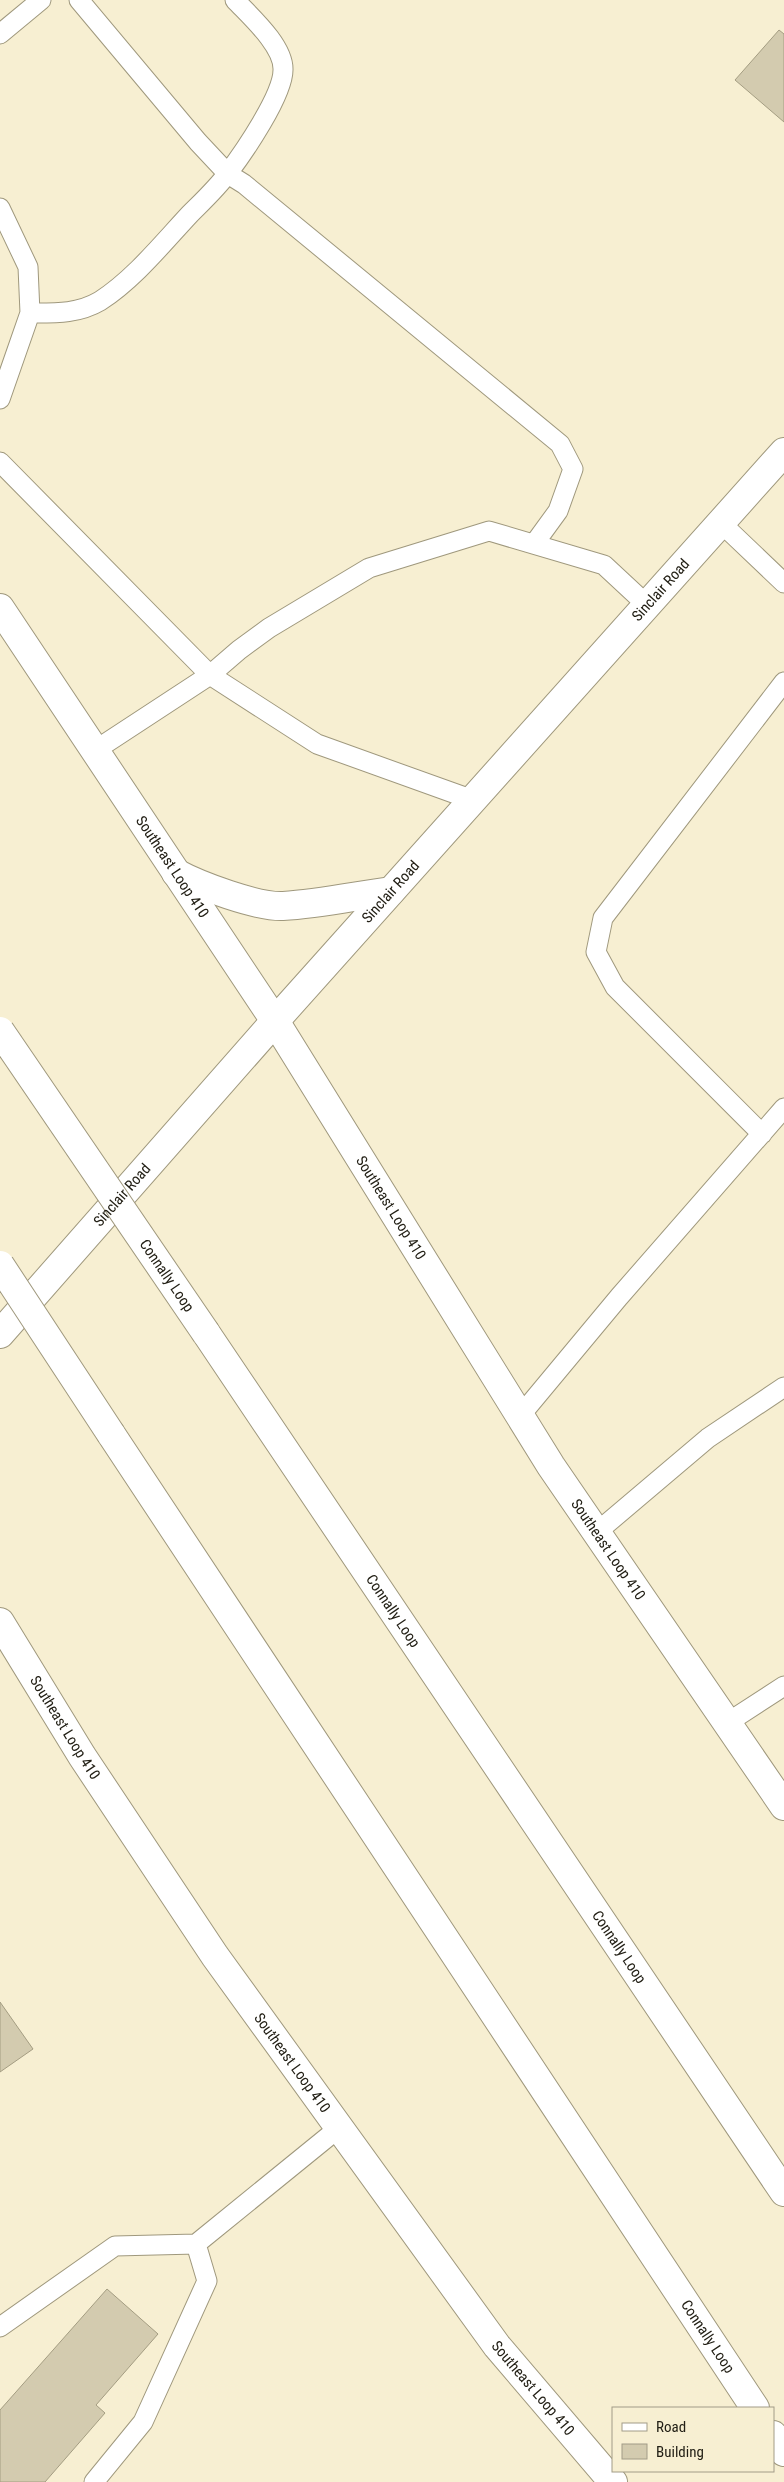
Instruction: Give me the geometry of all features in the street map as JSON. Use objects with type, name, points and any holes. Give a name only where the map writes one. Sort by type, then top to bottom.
[{"type":"main road","name":"Sinclair Road","points":[[0,1334],[275,1021],[784,452]]},
{"type":"main road","name":"Southeast Loop 410","points":[[0,608],[275,1021],[520,1416],[596,1532],[784,1806]]},
{"type":"main road","points":[[175,872],[196,884],[228,894],[281,906],[391,891]]},
{"type":"main road","name":"Connally Loop","points":[[0,1032],[206,1333],[784,2192]]},
{"type":"main road","name":"Connally Loop","points":[[0,1266],[754,2407]]},
{"type":"main road","name":"Southeast Loop 410","points":[[0,1622],[82,1756],[215,1956],[497,2346],[613,2482]]},
{"type":"main road","points":[[0,1645],[27,1665]]},
{"type":"main road","points":[[774,2437],[784,2452]]},
{"type":"lane","points":[[0,34],[41,0]]},
{"type":"lane","points":[[79,0],[186,128],[228,174],[244,184],[560,444],[573,469],[558,512],[534,544]]},
{"type":"lane","points":[[30,313],[68,313],[83,309],[100,300],[156,251],[228,174],[280,87],[284,69],[280,55],[266,34],[235,0]]},
{"type":"lane","points":[[0,208],[28,268],[30,313],[0,399]]},
{"type":"lane","points":[[0,462],[210,675],[317,744],[473,800]]},
{"type":"lane","points":[[721,523],[784,583]]},
{"type":"lane","points":[[94,751],[210,675],[238,650],[269,628],[369,568],[489,531],[604,565],[647,605]]},
{"type":"lane","points":[[762,1134],[615,987],[596,952],[603,918],[784,682]]},
{"type":"lane","points":[[520,1416],[619,1297],[784,1108]]},
{"type":"lane","points":[[596,1532],[708,1438],[784,1387]]},
{"type":"lane","points":[[727,1723],[784,1686]]},
{"type":"lane","points":[[0,2327],[115,2246],[196,2244],[340,2127]]},
{"type":"lane","points":[[94,2482],[143,2422],[207,2281],[196,2244]]},
{"type":"building","points":[[779,30],[784,34],[784,122],[735,80]]},
{"type":"building","points":[[0,2002],[33,2049],[0,2072]]},
{"type":"building","points":[[107,2289],[158,2334],[96,2405],[105,2413],[45,2482],[0,2482],[0,2410]]}]
